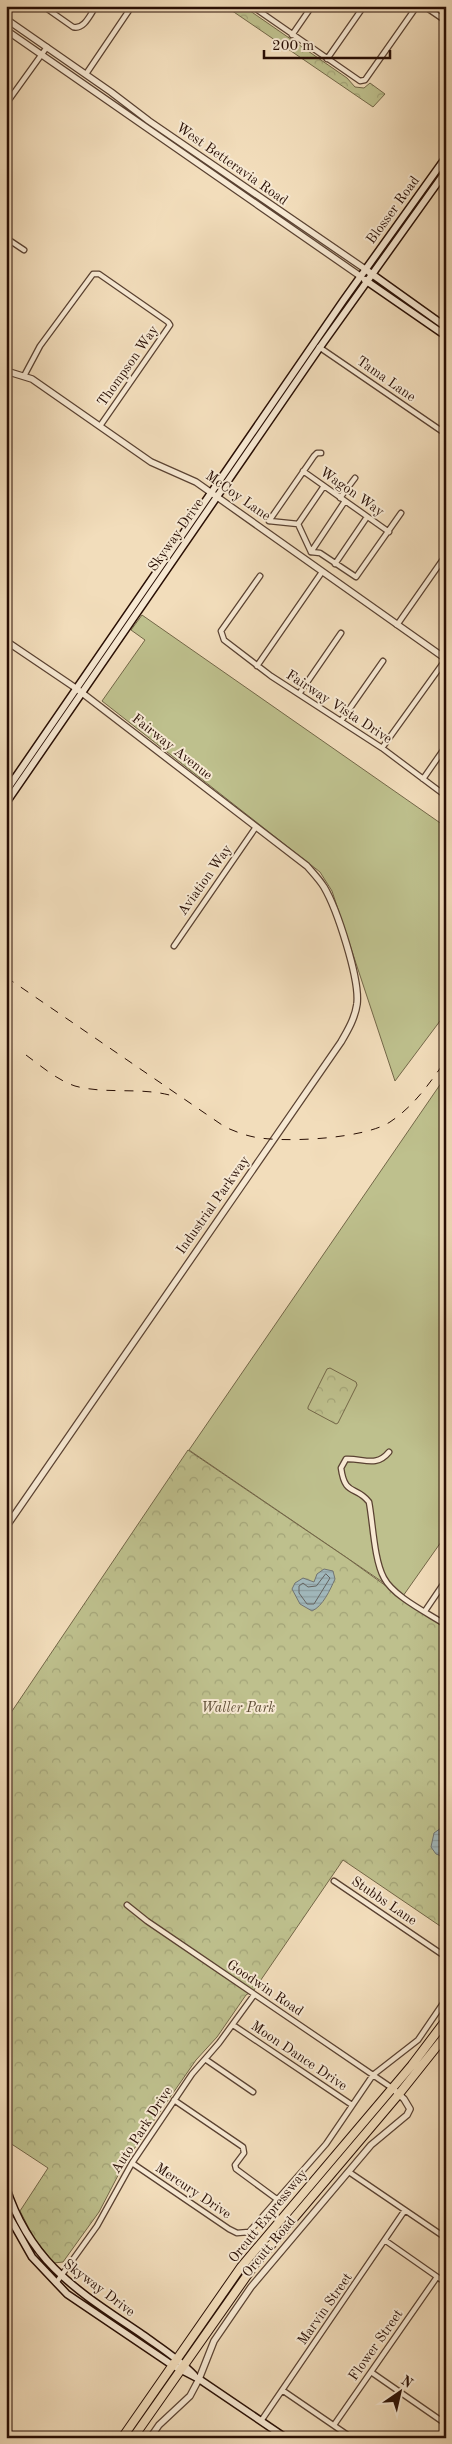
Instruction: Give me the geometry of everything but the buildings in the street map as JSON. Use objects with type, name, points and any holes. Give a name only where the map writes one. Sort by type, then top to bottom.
[{"type":"highway","name":"Orcutt Expressway","points":[[122,2438],[241,2268],[392,2088],[446,2020]]},
{"type":"highway","name":"Orcutt Expressway","points":[[133,2438],[181,2367],[266,2249],[399,2094],[446,2035]]},
{"type":"main road","name":"Blosser Road","points":[[360,276],[446,157]]},
{"type":"main road","name":"Blosser Road","points":[[368,281],[446,171]]},
{"type":"main road","name":"West Betteravia Road","points":[[365,270],[446,326]]},
{"type":"main road","name":"West Betteravia Road","points":[[360,276],[446,336]]},
{"type":"main road","name":"Skyway Drive","points":[[214,495],[360,276]]},
{"type":"main road","name":"Skyway Drive","points":[[6,803],[79,691],[214,495],[368,281]]},
{"type":"main road","name":"Skyway Drive","points":[[6,790],[79,691]]},
{"type":"main road","name":"Skyway Drive","points":[[6,2187],[27,2235],[61,2277],[199,2380],[261,2421],[278,2435],[286,2438]]},
{"type":"main road","name":"Skyway Drive","points":[[6,2211],[24,2246],[56,2283],[83,2305],[174,2362]]},
{"type":"street","points":[[44,6],[73,27],[78,28],[82,26],[96,6]]},
{"type":"street","points":[[86,74],[131,8],[125,6]]},
{"type":"street","points":[[252,6],[259,8],[292,35],[360,81],[365,80],[417,6]]},
{"type":"street","points":[[292,35],[312,6]]},
{"type":"street","points":[[327,58],[364,6]]},
{"type":"street","points":[[424,6],[446,21]]},
{"type":"street","name":"West Betteravia Road","points":[[6,19],[86,74],[149,121],[365,270]]},
{"type":"street","name":"West Betteravia Road","points":[[6,30],[360,276]]},
{"type":"street","points":[[6,104],[46,47]]},
{"type":"street","points":[[6,238],[24,250]]},
{"type":"street","name":"Thompson Way","points":[[24,376],[36,351],[81,290],[93,274],[100,274],[170,325],[100,426]]},
{"type":"street","name":"Tama Lane","points":[[314,343],[446,434]]},
{"type":"street","name":"McCoy Lane","points":[[6,372],[24,376],[41,385],[162,468],[186,476],[446,659]]},
{"type":"street","points":[[298,524],[269,521],[315,454],[321,454]]},
{"type":"street","name":"Wagon Way","points":[[303,471],[389,532]]},
{"type":"street","points":[[340,498],[354,478]]},
{"type":"street","points":[[298,524],[324,486]]},
{"type":"street","points":[[311,552],[345,501]]},
{"type":"street","points":[[311,552],[320,553],[356,577],[401,513]]},
{"type":"street","points":[[335,564],[368,517]]},
{"type":"street","points":[[298,524],[311,552]]},
{"type":"street","points":[[397,625],[446,554]]},
{"type":"street","points":[[258,666],[322,572]]},
{"type":"street","name":"Fairway Vista Drive","points":[[260,576],[220,635],[226,642],[258,666],[382,748],[446,796]]},
{"type":"street","points":[[299,694],[341,633]]},
{"type":"street","name":"Fairway Avenue","points":[[6,642],[79,691],[307,866],[318,878]]},
{"type":"street","points":[[382,748],[446,659]]},
{"type":"street","points":[[341,722],[383,661]]},
{"type":"street","points":[[423,779],[446,746]]},
{"type":"street","name":"Aviation Way","points":[[174,946],[256,827]]},
{"type":"street","name":"Industrial Parkway","points":[[6,1527],[352,1023],[358,1002],[355,978],[334,912],[318,878]]},
{"type":"street","points":[[389,1452],[380,1461],[374,1462],[346,1459],[341,1468],[342,1478],[346,1487],[369,1502],[374,1540],[384,1578],[401,1596],[446,1625]]},
{"type":"street","points":[[425,1611],[446,1580]]},
{"type":"street","name":"Stubbs Lane","points":[[334,1881],[446,1957]]},
{"type":"street","name":"Goodwin Road","points":[[127,1905],[254,1995],[392,2088]]},
{"type":"street","name":"Auto Park Drive","points":[[56,2283],[97,2226],[132,2163],[174,2100],[254,1995]]},
{"type":"street","name":"Orcutt Road","points":[[243,2234],[255,2226],[326,2144],[374,2075],[418,2040],[446,1998]]},
{"type":"street","name":"Moon Dance Drive","points":[[233,2025],[352,2105]]},
{"type":"street","points":[[205,2059],[254,2092]]},
{"type":"street","name":"Orcutt Road","points":[[150,2438],[159,2425],[190,2396],[199,2380],[214,2341],[239,2304],[370,2145],[408,2115],[409,2105],[392,2088]]},
{"type":"street","points":[[174,2100],[243,2147],[244,2153],[235,2165],[236,2169],[278,2200]]},
{"type":"street","name":"Mercury Drive","points":[[132,2163],[229,2228],[243,2234]]},
{"type":"street","points":[[349,2172],[446,2238]]},
{"type":"street","name":"Marvin Street","points":[[261,2421],[386,2241],[405,2210]]},
{"type":"street","points":[[386,2241],[446,2283]]},
{"type":"street","name":"Flower Street","points":[[334,2425],[437,2277]]},
{"type":"street","points":[[371,2372],[446,2424]]},
{"type":"street","points":[[282,2390],[352,2438]]},
{"type":"green space","points":[[225,6],[243,6],[347,78],[355,87],[364,88],[370,83],[385,94],[373,107]]},
{"type":"green space","points":[[142,615],[446,827],[446,1013],[395,1081],[332,891],[320,872],[102,701],[145,640],[131,630]]},
{"type":"green space","points":[[446,1076],[446,1535],[403,1596],[189,1450]]},
{"type":"green space","points":[[330,1368],[356,1382],[357,1385],[336,1424],[308,1409],[327,1369]]},
{"type":"green space","name":"Waller Park","points":[[188,1450],[347,1558],[446,1629],[446,1930],[343,1860],[254,1990],[246,1995],[217,2037],[196,2060],[125,2162],[99,2212],[63,2262],[54,2263],[34,2238],[20,2211],[48,2168],[10,2143],[6,2122],[6,1720]]},
{"type":"water","points":[[324,1569],[333,1571],[335,1579],[323,1602],[312,1611],[300,1604],[292,1589],[295,1583],[303,1578],[314,1582],[317,1574]]},
{"type":"water","points":[[441,1828],[446,1829],[444,1857],[436,1854],[431,1847],[434,1833]]},
{"type":"railway","points":[[6,977],[225,1127],[254,1137],[284,1140],[323,1138],[343,1136],[378,1128],[399,1116],[414,1102],[446,1060]]},
{"type":"railway","points":[[26,1055],[56,1076],[75,1086],[100,1090],[151,1092],[176,1097]]}]
